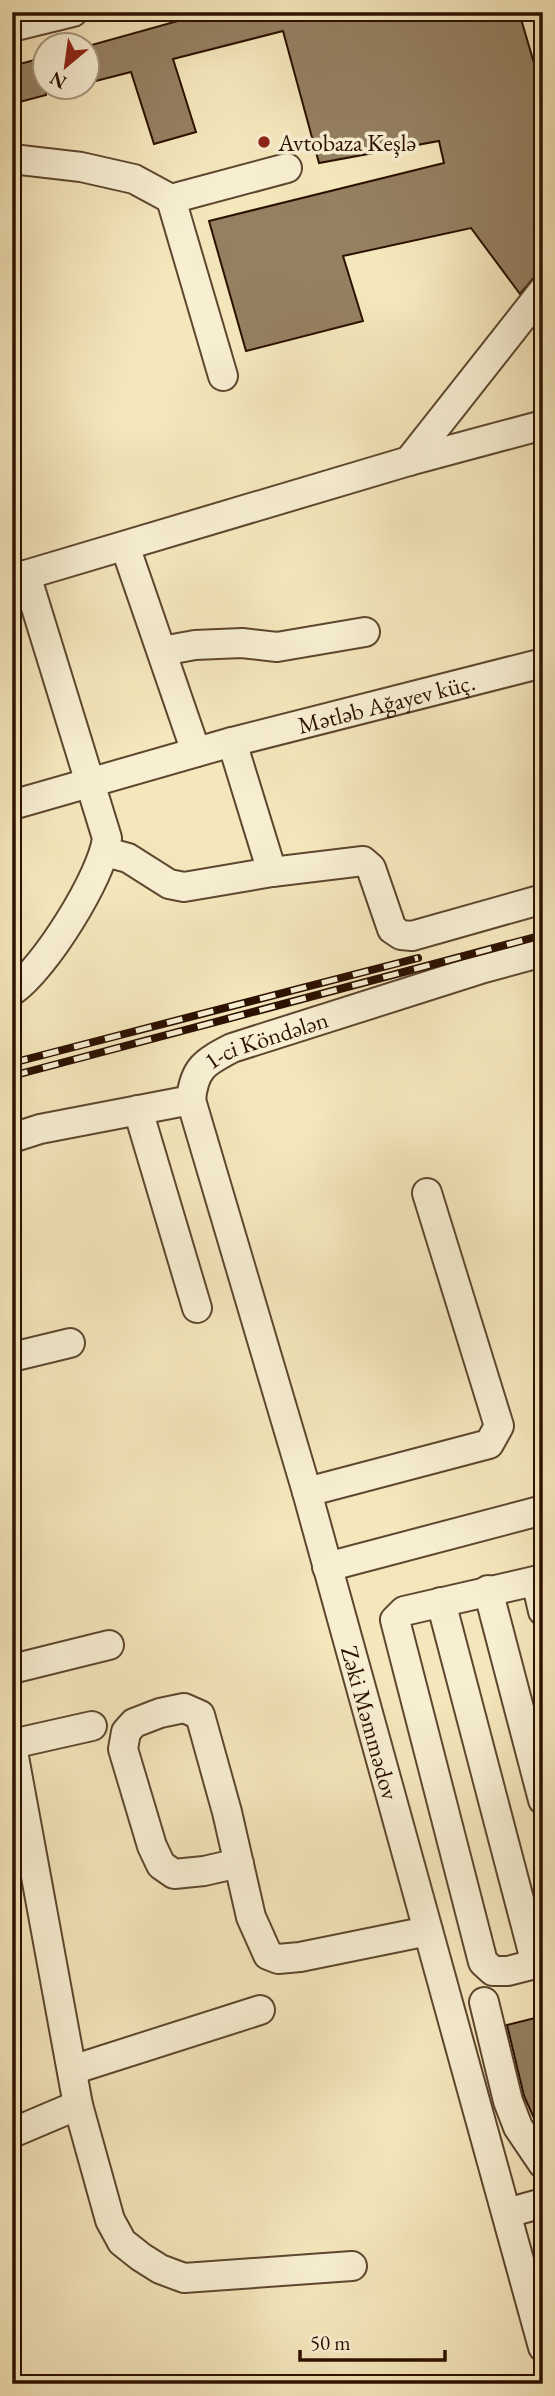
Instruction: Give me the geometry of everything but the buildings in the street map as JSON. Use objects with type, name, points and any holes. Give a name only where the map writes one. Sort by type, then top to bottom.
[{"type":"street","points":[[12,27],[73,12]]},
{"type":"street","points":[[12,159],[80,167],[134,180],[171,199],[287,168]]},
{"type":"street","points":[[171,199],[223,376]]},
{"type":"street","points":[[410,461],[543,291]]},
{"type":"street","points":[[12,991],[34,973],[53,948],[106,852],[107,838],[19,577],[410,461],[543,425]]},
{"type":"street","points":[[125,546],[196,752]]},
{"type":"street","points":[[162,651],[195,645],[242,643],[277,647],[365,632]]},
{"type":"street","name":"Mətləb Ağayev küç.","points":[[12,805],[232,742],[543,663]]},
{"type":"street","points":[[232,742],[272,872]]},
{"type":"street","points":[[106,852],[128,858],[169,884],[184,887],[272,872],[363,861],[371,868],[392,929],[401,935],[412,936],[543,899]]},
{"type":"street","name":"1-ci Köndələn","points":[[12,1138],[40,1129],[191,1100],[193,1083],[200,1069],[211,1059],[232,1048],[484,968],[543,952]]},
{"type":"street","name":"Zəki Məmmədov","points":[[191,1100],[307,1492],[543,2347]]},
{"type":"street","points":[[138,1110],[197,1308]]},
{"type":"street","points":[[307,1492],[489,1444],[499,1426],[427,1193]]},
{"type":"street","points":[[12,1357],[70,1343]]},
{"type":"street","points":[[327,1567],[543,1510]]},
{"type":"street","points":[[441,1602],[539,1964],[508,1971],[493,1971],[483,1962],[395,1620],[404,1611],[488,1590],[539,1580],[543,1611]]},
{"type":"street","points":[[488,1590],[543,1800]]},
{"type":"street","points":[[12,1669],[109,1645]]},
{"type":"street","points":[[239,1863],[174,1874],[161,1865],[152,1846],[123,1749],[126,1732],[135,1723],[160,1713],[184,1708],[200,1715],[212,1754],[239,1863],[251,1917],[268,1955],[278,1959],[428,1931]]},
{"type":"street","points":[[92,1726],[12,1745],[78,2105],[110,2220],[122,2242],[160,2269],[184,2278],[352,2266]]},
{"type":"street","points":[[485,2001],[508,2101],[518,2127],[543,2164]]},
{"type":"street","points":[[72,2070],[260,2010]]},
{"type":"street","points":[[12,2133],[78,2105]]},
{"type":"street","points":[[507,2213],[541,2209]]},
{"type":"railway","points":[[12,1076],[543,935]]},
{"type":"railway","points":[[12,1063],[418,958]]},
{"type":"place","name":"Avtobaza Keşlə","points":[[264,142]]}]
